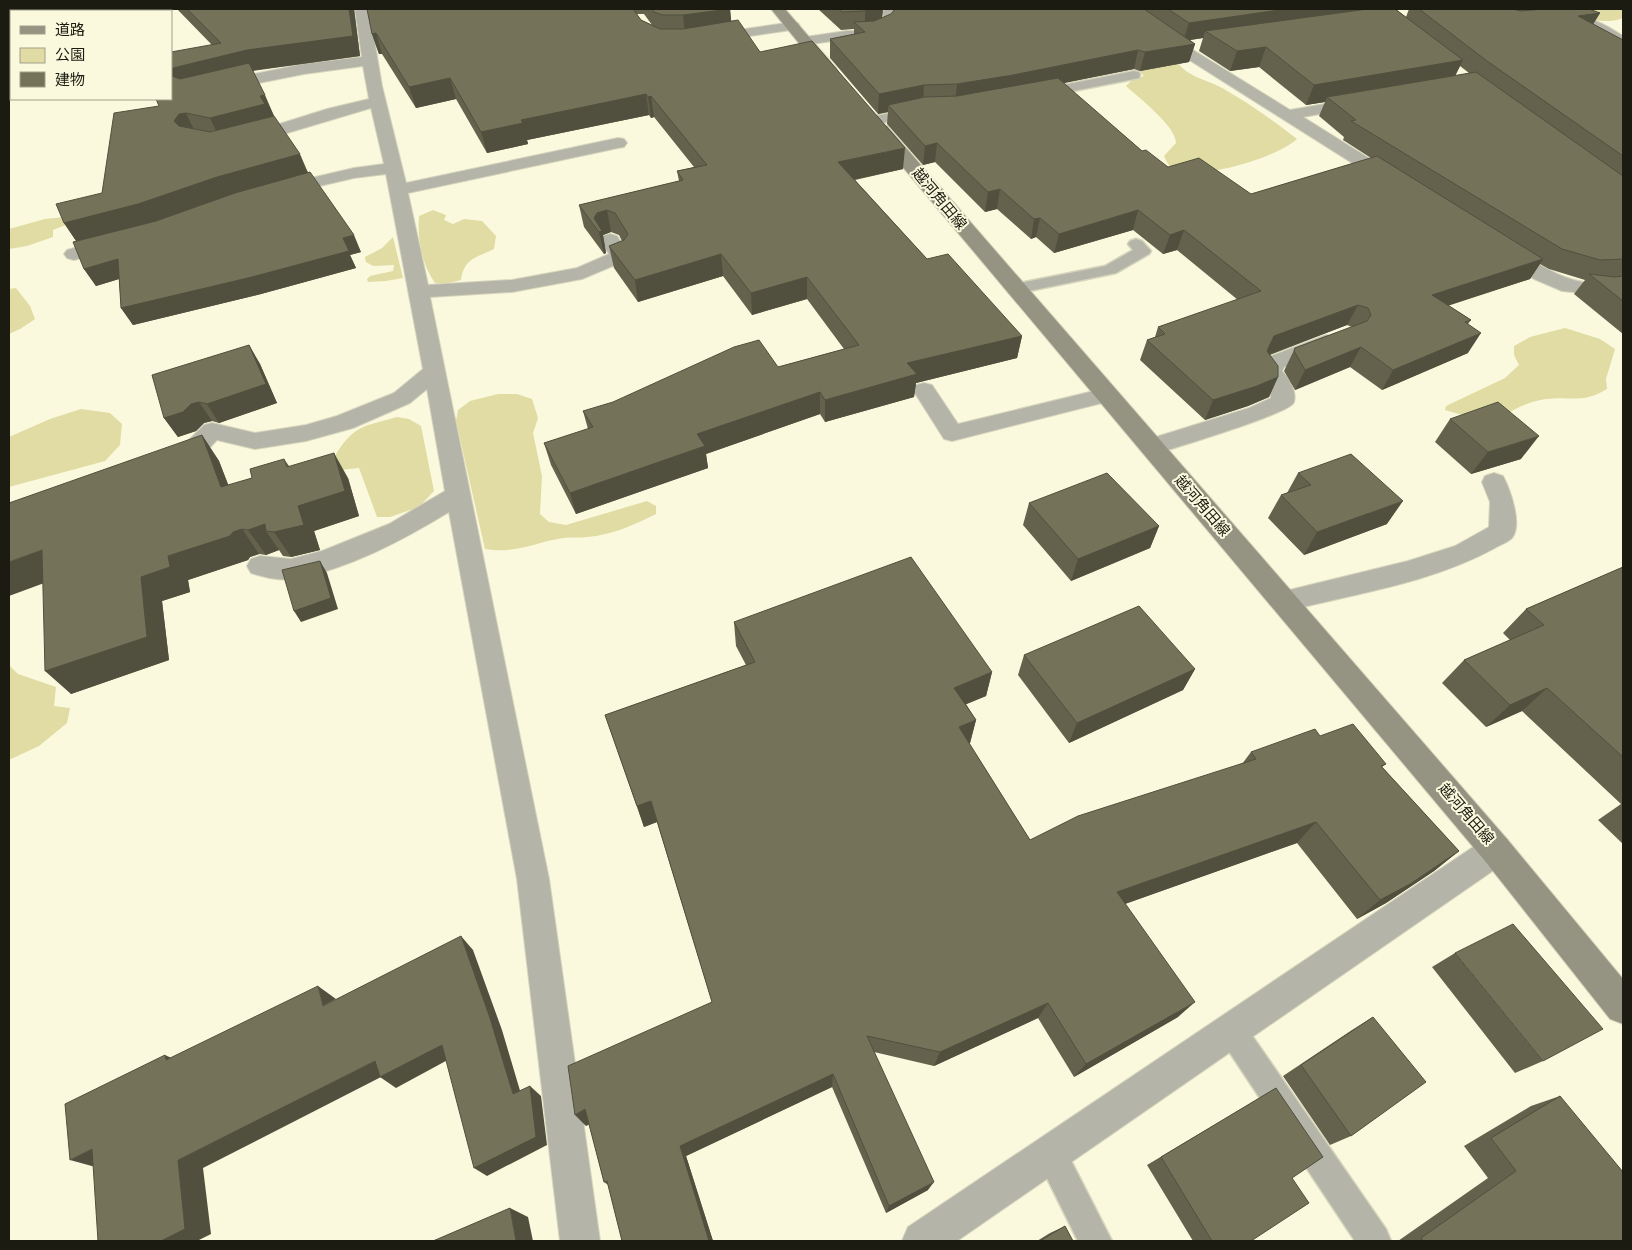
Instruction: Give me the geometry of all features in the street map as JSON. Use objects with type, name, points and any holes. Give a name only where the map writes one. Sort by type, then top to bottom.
[{"type":"main road","points":[[792,25],[842,85]]},
{"type":"main road","name":"越河角田線","points":[[866,114],[1496,850],[1623,1006]]},
{"type":"street","points":[[362,9],[377,102],[395,179],[459,495],[533,879],[580,1241]]},
{"type":"street","points":[[1125,9],[1180,48],[1404,188]]},
{"type":"street","points":[[694,40],[792,25],[846,35],[868,35],[884,28],[891,19],[890,12]]},
{"type":"street","points":[[1554,20],[1573,18],[1580,20],[1604,30],[1623,42]]},
{"type":"street","points":[[1180,48],[1199,45]]},
{"type":"street","points":[[209,88],[285,72],[370,61]]},
{"type":"street","points":[[1287,115],[1374,100]]},
{"type":"street","points":[[229,144],[263,136],[334,113],[377,102]]},
{"type":"street","points":[[262,196],[354,173],[395,179],[618,143]]},
{"type":"street","points":[[74,254],[130,239]]},
{"type":"street","points":[[418,292],[512,286],[582,273],[620,256],[610,240]]},
{"type":"street","points":[[1492,243],[1541,275],[1569,286],[1614,290],[1623,287]]},
{"type":"street","points":[[1151,447],[1257,413],[1283,402],[1281,384],[1270,372],[1274,363],[1348,334]]},
{"type":"street","points":[[154,472],[182,461],[212,431],[256,441],[306,433],[345,422],[402,398],[434,371]]},
{"type":"street","points":[[924,390],[952,433],[1106,395]]},
{"type":"street","points":[[1283,601],[1408,571],[1464,553],[1502,532],[1502,502],[1494,482]]},
{"type":"street","points":[[260,566],[291,569],[327,560],[398,531],[459,495]]},
{"type":"street","points":[[922,1241],[1496,850]]},
{"type":"lane","points":[[1026,96],[1134,75]]},
{"type":"lane","points":[[866,114],[931,110]]},
{"type":"lane","points":[[1015,288],[1110,270],[1143,251],[1136,244]]},
{"type":"lane","points":[[1232,1031],[1374,1241]]},
{"type":"lane","points":[[1051,1154],[1095,1241]]},
{"type":"green space","points":[[1560,9],[1623,9],[1623,18],[1607,21],[1591,20]]},
{"type":"green space","points":[[1178,63],[1193,75],[1218,86],[1243,101],[1297,139],[1274,153],[1224,169],[1192,173],[1174,170],[1164,156],[1176,143],[1170,129],[1156,113],[1126,86],[1132,80],[1144,76],[1135,67]]},
{"type":"green space","points":[[433,210],[446,215],[444,220],[453,224],[464,219],[482,221],[496,236],[494,249],[468,263],[461,280],[445,284],[435,283],[430,276],[420,242],[419,216]]},
{"type":"green space","points":[[75,216],[68,224],[53,230],[53,237],[27,246],[9,249],[9,229],[45,219]]},
{"type":"green space","points":[[393,237],[403,278],[368,282],[367,279],[370,276],[393,271],[394,265],[373,266],[366,262],[365,257],[382,248]]},
{"type":"green space","points":[[16,288],[30,306],[35,319],[9,334],[9,289]]},
{"type":"green space","points":[[1565,328],[1600,339],[1615,349],[1606,379],[1607,389],[1584,398],[1555,398],[1534,402],[1516,409],[1500,419],[1459,414],[1445,410],[1446,406],[1505,378],[1519,365],[1514,355],[1514,346],[1530,337]]},
{"type":"green space","points":[[498,394],[517,394],[532,399],[538,418],[533,433],[542,476],[540,514],[549,522],[566,525],[647,501],[656,506],[656,514],[631,526],[596,536],[564,538],[516,549],[485,549],[456,421],[458,410],[470,401]]},
{"type":"green space","points":[[81,409],[110,413],[122,424],[120,445],[105,461],[9,487],[9,437],[50,419]]},
{"type":"green space","points":[[397,417],[409,419],[421,426],[434,491],[419,507],[390,517],[377,517],[359,468],[340,470],[334,457],[353,433],[375,423]]},
{"type":"green space","points":[[9,665],[18,674],[56,687],[54,706],[70,708],[67,723],[39,746],[9,760]]},
{"type":"building","points":[[187,9],[349,9],[353,36],[247,50],[172,69],[172,52],[221,43]]},
{"type":"building","points":[[367,9],[633,9],[641,20],[660,29],[683,29],[738,20],[760,52],[812,41],[905,148],[838,162],[927,259],[948,254],[1022,336],[907,363],[917,374],[825,400],[820,392],[697,434],[705,446],[570,493],[544,443],[593,427],[583,411],[613,402],[734,347],[759,340],[778,367],[859,345],[807,277],[751,293],[721,254],[635,280],[609,246],[624,240],[628,234],[615,213],[607,210],[597,213],[594,218],[602,231],[599,232],[579,205],[683,180],[677,171],[707,165],[651,96],[648,97],[646,94],[521,120],[523,123],[481,132],[450,78],[409,87],[376,33],[372,34]]},
{"type":"building","points":[[652,9],[730,9],[683,15],[663,15],[654,12]]},
{"type":"building","points":[[839,9],[870,9],[842,12]]},
{"type":"building","points":[[895,9],[1144,9],[1195,44],[1145,52],[1138,50],[1013,75],[957,84],[924,85],[879,94],[830,39],[865,32],[854,22],[874,21],[891,14]]},
{"type":"building","points":[[1168,9],[1286,9],[1189,23]]},
{"type":"building","points":[[1368,9],[1395,9],[1463,60],[1314,85],[1266,47],[1237,51],[1205,31]]},
{"type":"building","points":[[1419,9],[1512,9],[1521,11],[1589,9],[1600,13],[1578,16],[1623,40],[1623,156],[1487,61]]},
{"type":"building","points":[[249,63],[265,95],[260,96],[265,104],[210,118],[186,113],[179,114],[174,121],[179,126],[210,132],[274,116],[300,154],[217,177],[138,204],[64,223],[56,204],[102,193],[114,113],[159,106],[156,100],[172,100],[172,76],[180,79]]},
{"type":"building","points":[[1476,72],[1623,176],[1623,259],[1600,260],[1562,249],[1351,121],[1356,120],[1327,97]]},
{"type":"building","points":[[1058,78],[1142,151],[1146,150],[1168,167],[1199,158],[1251,194],[1377,156],[1543,259],[1432,295],[1471,320],[1465,322],[1481,333],[1393,370],[1361,347],[1305,370],[1294,351],[1295,348],[1367,321],[1371,315],[1368,308],[1358,305],[1274,336],[1267,351],[1278,366],[1278,377],[1213,400],[1147,340],[1165,334],[1158,327],[1261,291],[1184,230],[1170,235],[1138,210],[1059,234],[1040,218],[1034,219],[1000,189],[988,192],[937,143],[925,146],[888,105],[925,97],[957,96]]},
{"type":"building","points":[[310,172],[354,235],[343,238],[349,251],[252,277],[121,308],[118,259],[84,269],[73,242],[156,221],[235,193]]},
{"type":"building","points":[[1589,274],[1623,276],[1623,301]]},
{"type":"building","points":[[249,345],[266,384],[207,404],[199,402],[191,404],[183,412],[164,418],[152,375]]},
{"type":"building","points":[[1498,402],[1539,436],[1488,452],[1450,419]]},
{"type":"building","points":[[202,435],[221,487],[252,478],[250,469],[284,459],[287,467],[334,453],[345,491],[298,506],[304,525],[274,532],[266,531],[265,524],[248,530],[242,529],[233,532],[230,536],[168,556],[170,567],[141,577],[147,637],[45,671],[42,550],[9,562],[9,503]]},
{"type":"building","points":[[1351,454],[1403,501],[1317,532],[1281,495],[1311,485],[1298,473]]},
{"type":"building","points":[[1107,473],[1159,526],[1078,559],[1029,503]]},
{"type":"building","points":[[911,557],[992,672],[954,688],[976,720],[959,727],[1030,840],[1078,816],[1256,759],[1251,752],[1315,729],[1320,736],[1353,724],[1386,764],[1381,766],[1459,851],[1410,884],[1380,900],[1316,822],[1117,892],[1195,1002],[1086,1064],[1048,1003],[940,1052],[867,1036],[934,1182],[889,1206],[833,1074],[680,1146],[709,1241],[622,1241],[607,1181],[604,1182],[585,1109],[575,1115],[568,1066],[712,1002],[651,801],[637,806],[605,715],[755,662],[734,622]]},
{"type":"building","points":[[320,561],[331,598],[294,611],[282,570]]},
{"type":"building","points":[[1623,567],[1623,757],[1547,688],[1510,705],[1464,660],[1544,625],[1526,609]]},
{"type":"building","points":[[1139,606],[1195,669],[1077,723],[1024,655]]},
{"type":"building","points":[[1513,924],[1603,1029],[1543,1061],[1455,953]]},
{"type":"building","points":[[461,936],[490,1018],[513,1094],[530,1086],[536,1137],[474,1168],[442,1045],[380,1077],[375,1061],[178,1160],[185,1229],[161,1241],[98,1241],[92,1149],[70,1160],[65,1104],[165,1055],[166,1060],[318,986],[323,1006]]},
{"type":"building","points":[[1373,1017],[1426,1082],[1351,1136],[1301,1065]]},
{"type":"building","points":[[1276,1088],[1323,1157],[1292,1178],[1309,1203],[1251,1241],[1212,1241],[1161,1157]]},
{"type":"building","points":[[1560,1096],[1623,1172],[1623,1241],[1423,1241],[1421,1238],[1516,1171],[1491,1138]]},
{"type":"building","points":[[510,1208],[516,1241],[433,1241]]},
{"type":"building","points":[[1065,1226],[1073,1241],[1040,1241]]}]
